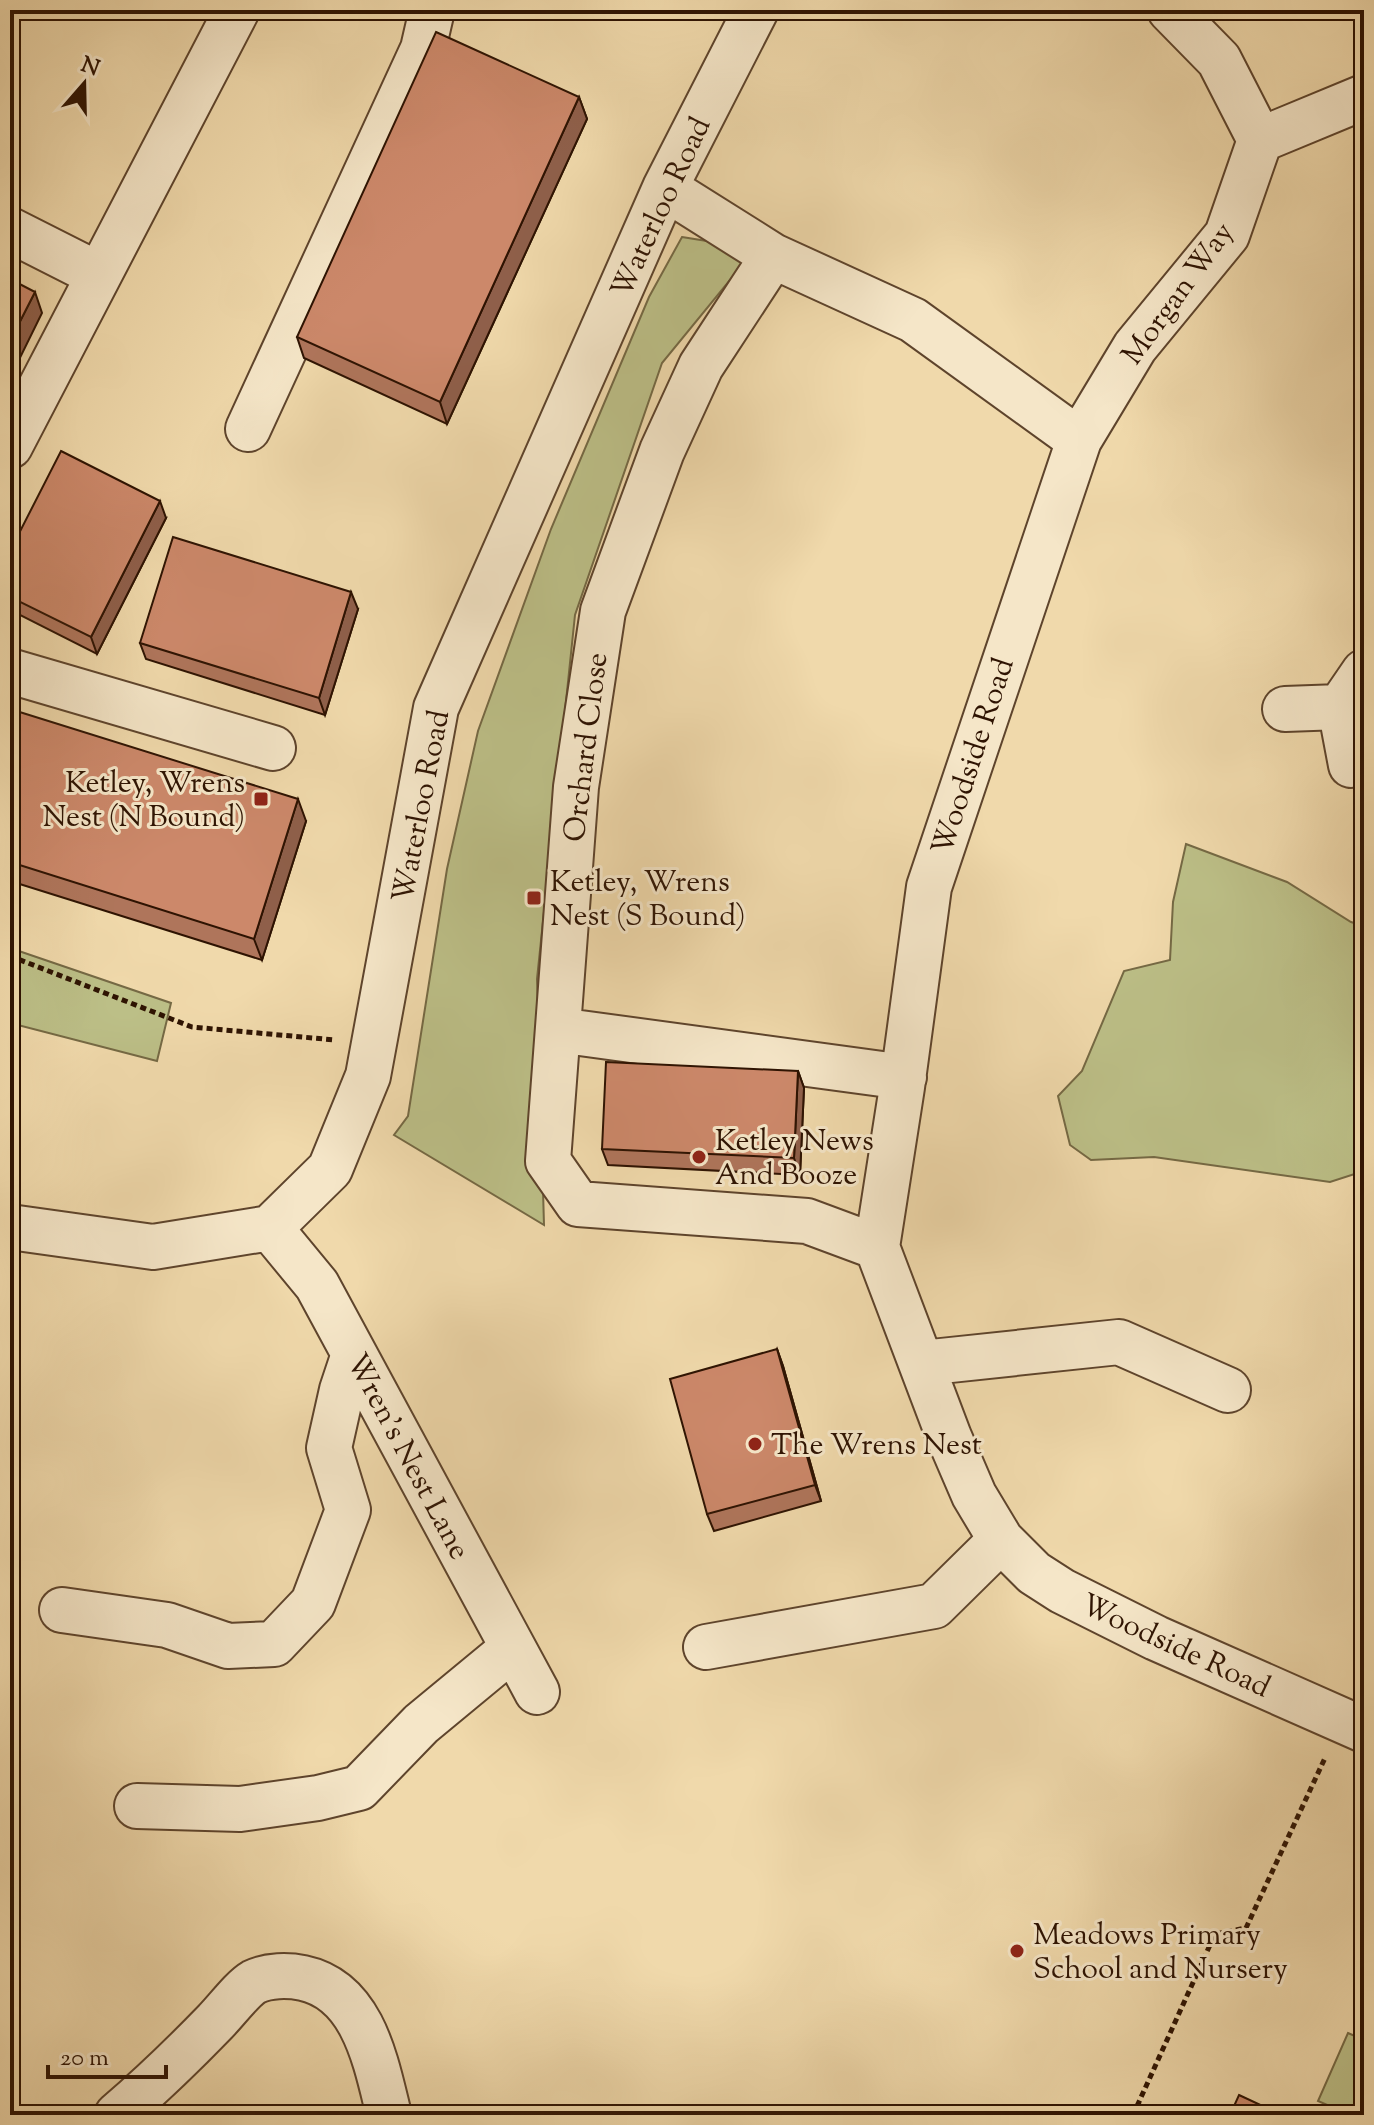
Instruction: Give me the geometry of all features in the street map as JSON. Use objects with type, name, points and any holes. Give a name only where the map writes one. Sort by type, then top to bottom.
[{"type":"street","points":[[10,446],[237,10]]},
{"type":"street","points":[[248,429],[423,49],[432,10]]},
{"type":"street","name":"Waterloo Road","points":[[270,1228],[330,1169],[368,1076],[436,708],[665,188],[756,10]]},
{"type":"street","points":[[1170,10],[1219,60],[1260,140],[1364,97]]},
{"type":"street","name":"Morgan Way","points":[[1079,440],[1135,347],[1227,235],[1260,140]]},
{"type":"street","points":[[665,188],[773,256],[913,320],[1079,440]]},
{"type":"street","points":[[10,230],[99,275]]},
{"type":"street","name":"Orchard Close","points":[[773,256],[701,366],[662,451],[603,611],[576,787],[548,1161],[578,1204],[807,1221],[877,1247]]},
{"type":"street","name":"Woodside Road","points":[[1079,440],[929,887],[904,1077],[877,1247],[974,1495],[1001,1540],[1034,1573],[1062,1591],[1156,1638],[1353,1726]]},
{"type":"street","points":[[10,671],[273,748]]},
{"type":"street","points":[[1285,709],[1352,690],[1351,765]]},
{"type":"street","points":[[558,1030],[904,1077]]},
{"type":"street","points":[[10,1227],[153,1247],[270,1228]]},
{"type":"street","name":"Wren's Nest Lane","points":[[270,1228],[317,1285],[537,1692]]},
{"type":"street","points":[[922,1363],[1119,1342],[1228,1390]]},
{"type":"street","points":[[62,1610],[167,1625],[228,1646],[274,1644],[313,1603],[348,1510],[329,1448],[354,1354]]},
{"type":"street","points":[[706,1647],[934,1606],[1001,1540]]},
{"type":"street","points":[[137,1806],[240,1809],[318,1798],[359,1788],[421,1724],[513,1648]]},
{"type":"street","points":[[117,2115],[254,1982],[287,1974],[316,1981],[344,1998],[362,2028],[377,2064],[389,2115]]},
{"type":"path","points":[[10,956],[192,1027],[374,1043]]},
{"type":"path","points":[[1133,2115],[1215,1934],[1246,1928],[1353,1726]]},
{"type":"path","points":[[1138,2104],[1146,2115]]},
{"type":"green space","points":[[682,237],[713,242],[744,263],[662,363],[575,615],[537,979],[544,1225],[394,1135],[408,1116],[447,869],[478,731],[551,529],[649,297]]},
{"type":"green space","points":[[1186,844],[1287,882],[1351,922],[1364,926],[1364,1171],[1330,1182],[1154,1157],[1091,1160],[1070,1145],[1058,1096],[1082,1071],[1124,971],[1170,960],[1173,902]]},
{"type":"green space","points":[[10,948],[171,1003],[157,1061],[10,1023]]},
{"type":"green space","points":[[1348,2033],[1364,2040],[1364,2096],[1356,2115],[1318,2101]]},
{"type":"building","points":[[436,32],[579,97],[440,402],[297,337]]},
{"type":"building","points":[[10,279],[35,292],[10,341]]},
{"type":"building","points":[[61,451],[160,501],[91,637],[10,597],[10,551]]},
{"type":"building","points":[[173,537],[351,592],[319,698],[140,643]]},
{"type":"building","points":[[10,709],[298,799],[254,939],[10,862]]},
{"type":"building","points":[[606,1062],[798,1071],[794,1158],[602,1149]]},
{"type":"building","points":[[777,1349],[815,1485],[707,1514],[670,1379]]},
{"type":"building","points":[[1239,2095],[1282,2115],[1230,2115]]},
{"type":"place","name":"Ketley, Wrens Nest (N Bound)","points":[[261,799]]},
{"type":"place","name":"Ketley, Wrens Nest (S Bound)","points":[[534,898]]},
{"type":"place","name":"Ketley News And Booze","points":[[699,1157]]},
{"type":"place","name":"The Wrens Nest","points":[[755,1444]]},
{"type":"place","name":"Meadows Primary School and Nursery","points":[[1017,1951]]}]
